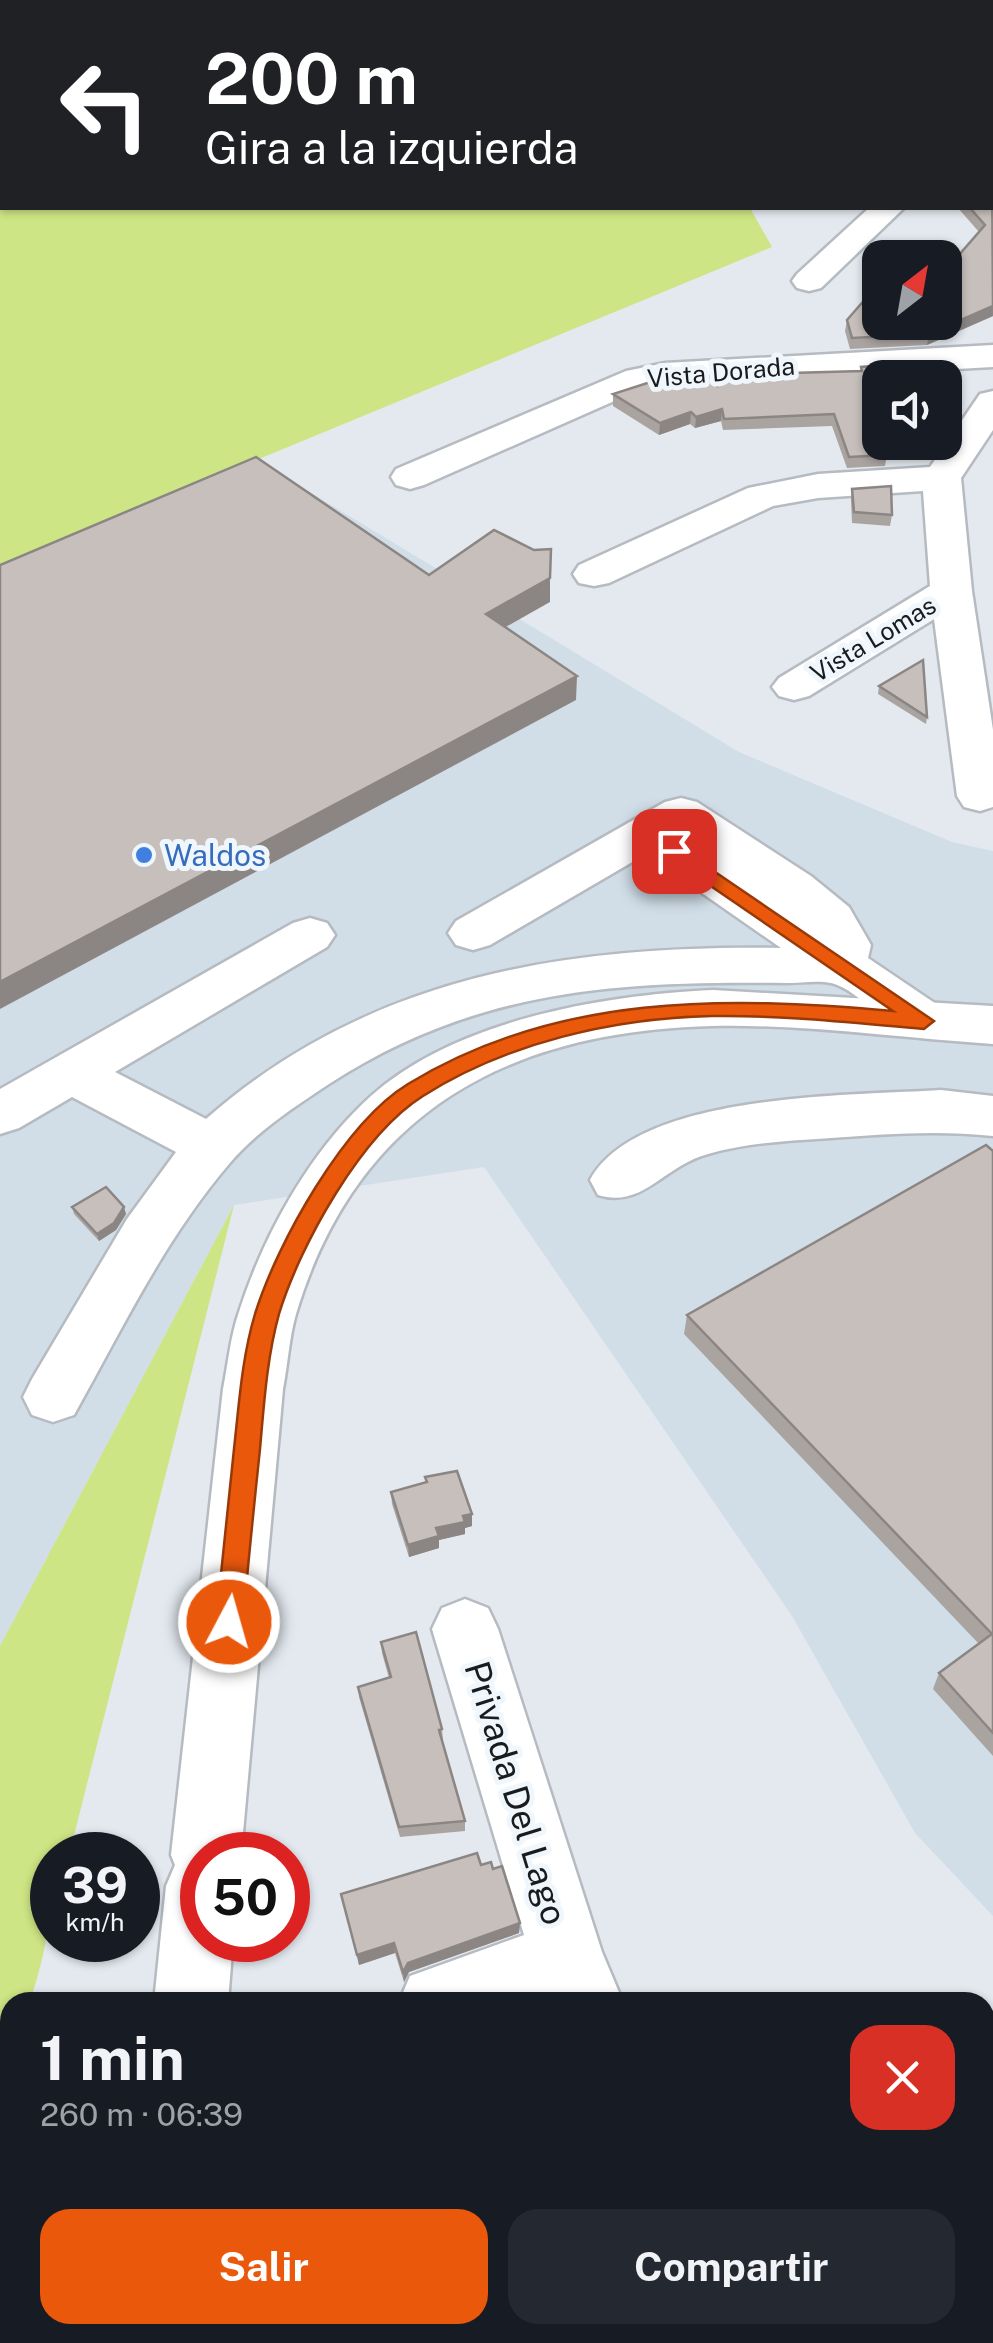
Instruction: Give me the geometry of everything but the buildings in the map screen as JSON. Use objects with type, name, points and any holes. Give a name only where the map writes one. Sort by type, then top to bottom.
[{"type":"street","points":[[809,281],[886,210]]},
{"type":"street","name":"Vista Dorada","points":[[410,477],[626,382],[665,374],[993,356]]},
{"type":"street","points":[[980,796],[952,590],[942,478],[993,402]]},
{"type":"street","points":[[594,574],[762,496],[818,486],[942,478]]},
{"type":"street","name":"Vista Lomas","points":[[794,686],[952,590]]},
{"type":"street","points":[[473,932],[647,832],[924,1021]]},
{"type":"street","points":[[0,1114],[310,936]]},
{"type":"street","points":[[53,1397],[162,1216],[212,1147],[311,1068],[357,1042],[434,1007],[489,989],[605,968],[675,964],[840,966]]},
{"type":"street","points":[[208,1832],[253,1389],[266,1316],[290,1251],[312,1210],[363,1140],[412,1092],[450,1071],[534,1036],[594,1021],[711,1008],[802,1010],[993,1025]]},
{"type":"street","points":[[72,1072],[212,1147]]},
{"type":"street","points":[[618,1180],[665,1145],[742,1124],[942,1110],[993,1116]]},
{"type":"street","name":"Privada Del Lago","points":[[465,1629],[576,1980],[500,1992]]},
{"type":"street","points":[[191,1992],[194,1962]]},
{"type":"shaded area","points":[[257,460],[739,752],[952,842],[993,851],[993,1916],[915,1833],[792,1616],[484,1167],[234,1205],[0,1646],[0,566]]},
{"type":"green space","points":[[0,210],[751,210],[772,247],[0,566]]},
{"type":"green space","points":[[234,1205],[75,1832],[30,1832],[30,1962],[41,1962],[36,1982],[33,1992],[0,1992],[0,1646]]},
{"type":"place","name":"Waldos","points":[[144,855]]},
{"type":"route","points":[[229,1622],[253,1389],[266,1316],[290,1251],[312,1210],[363,1140],[412,1092],[450,1071],[534,1036],[648,1013],[711,1008],[802,1010],[924,1021],[674,851]]}]
